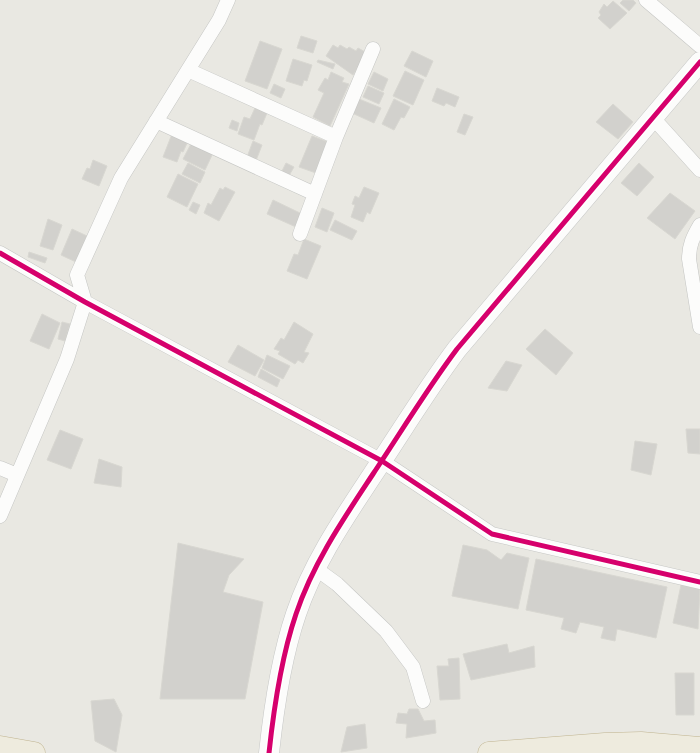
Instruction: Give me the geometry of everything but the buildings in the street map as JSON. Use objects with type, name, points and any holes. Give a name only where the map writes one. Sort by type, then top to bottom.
[{"type":"highway","points":[[489,753],[605,748],[641,743],[700,748]]},
{"type":"highway","points":[[0,747],[34,753]]},
{"type":"street","points":[[0,516],[68,359],[85,302],[77,275],[121,178],[219,20],[228,0]]},
{"type":"street","points":[[646,0],[700,46]]},
{"type":"street","points":[[300,234],[336,138],[373,49]]},
{"type":"street","points":[[269,753],[284,653],[297,612],[315,568],[425,392],[458,349],[654,119],[700,62]]},
{"type":"street","points":[[188,70],[336,138]]},
{"type":"street","points":[[654,119],[700,170]]},
{"type":"street","points":[[156,121],[315,194]]},
{"type":"street","points":[[700,225],[692,238],[689,248],[689,259],[700,327]]},
{"type":"street","points":[[0,253],[85,302],[382,461],[492,534],[700,582]]},
{"type":"street","points":[[0,468],[17,475]]},
{"type":"street","points":[[315,568],[337,584],[386,631],[414,667],[423,701]]},
{"type":"cycle path","points":[[269,753],[279,682],[286,648],[296,614],[311,577],[340,524],[457,349],[700,62]]},
{"type":"cycle path","points":[[0,253],[85,302],[382,461],[492,534],[700,582]]}]
